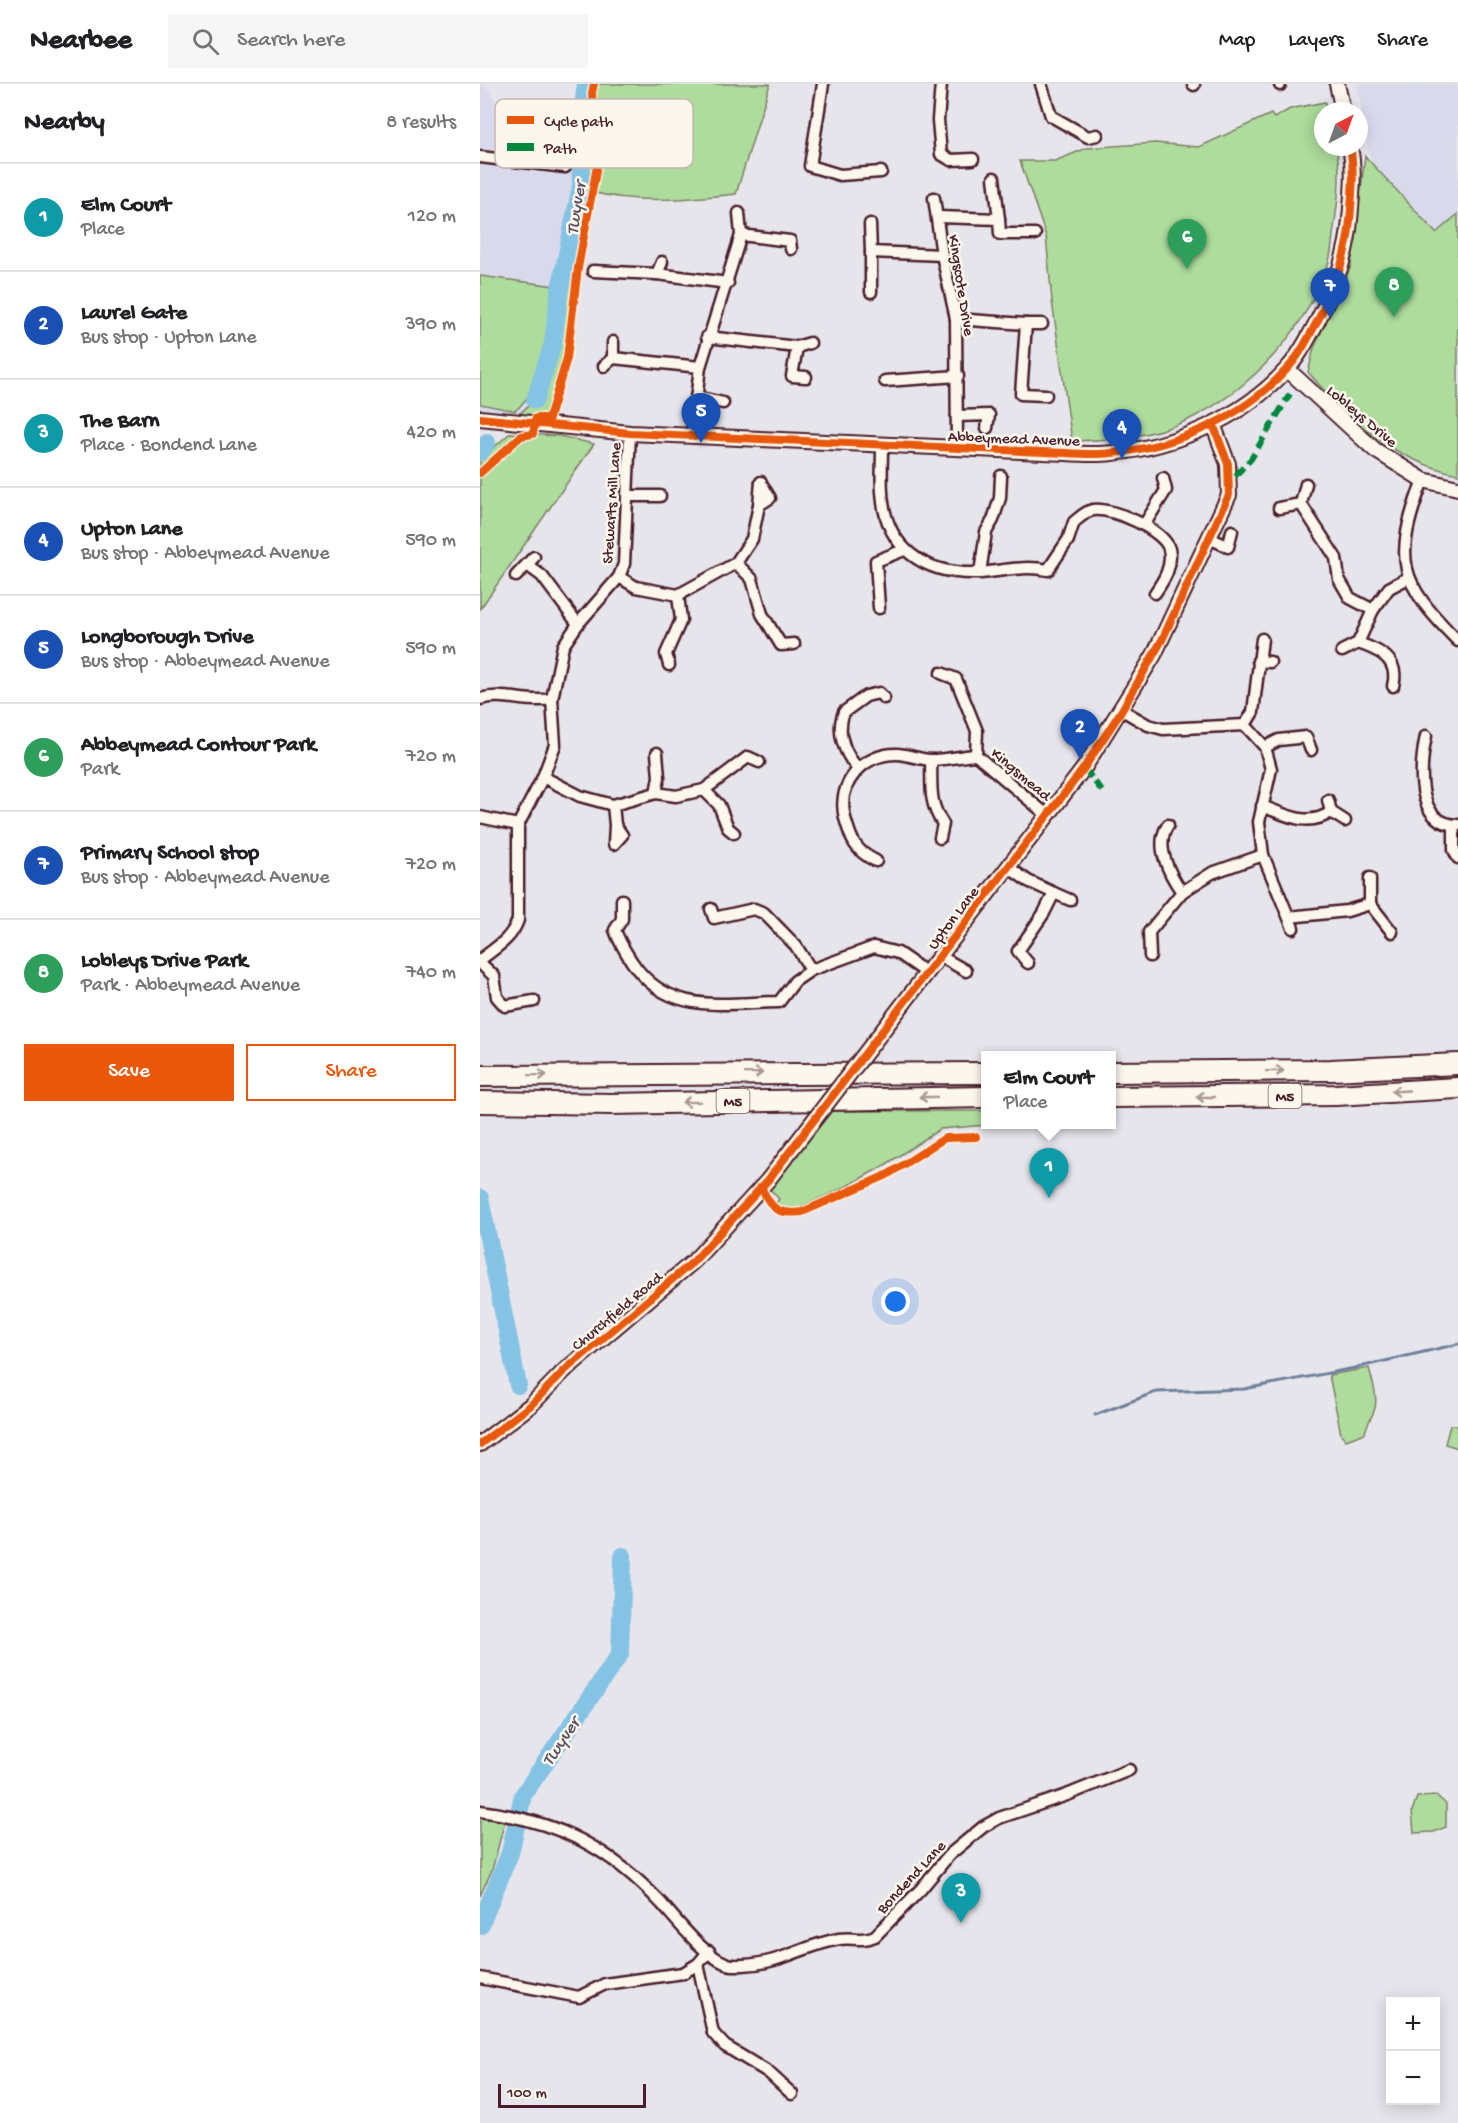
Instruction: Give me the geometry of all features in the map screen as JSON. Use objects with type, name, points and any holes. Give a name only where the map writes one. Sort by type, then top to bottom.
[{"type":"highway","name":"M5","points":[[1116,1072],[1331,1070],[1458,1064]]},
{"type":"highway","name":"M5","points":[[480,1076],[981,1072]]},
{"type":"highway","name":"M5","points":[[1116,1097],[1336,1095],[1458,1088]]},
{"type":"highway","name":"M5","points":[[480,1102],[610,1104],[981,1097]]},
{"type":"street","points":[[823,84],[807,170],[840,175],[881,172]]},
{"type":"street","points":[[941,84],[936,157],[951,160],[974,159]]},
{"type":"street","points":[[1041,84],[1051,118],[1088,137],[1098,135]]},
{"type":"street","points":[[1337,84],[1341,102]]},
{"type":"street","name":"Abbeymead Avenue","points":[[480,418],[694,437],[1110,454],[1139,450],[1213,424],[1258,394],[1287,369],[1327,304],[1342,266],[1348,237],[1353,176],[1351,156]]},
{"type":"street","points":[[480,157],[495,159]]},
{"type":"street","points":[[994,178],[1000,234],[1035,234]]},
{"type":"street","name":"Kingscote Drive","points":[[934,198],[942,255],[956,319],[957,449]]},
{"type":"street","points":[[694,437],[700,367],[707,337],[728,284],[741,235],[739,213]]},
{"type":"street","points":[[938,217],[999,219]]},
{"type":"street","points":[[870,224],[871,292]]},
{"type":"street","points":[[741,235],[790,241],[791,249]]},
{"type":"street","points":[[871,252],[942,255]]},
{"type":"street","points":[[657,274],[662,262]]},
{"type":"street","points":[[593,271],[614,277],[657,274],[728,284]]},
{"type":"street","points":[[956,319],[1042,324]]},
{"type":"street","points":[[1026,324],[1021,394],[1046,395]]},
{"type":"street","points":[[707,337],[798,347],[810,343]]},
{"type":"street","points":[[613,342],[613,358]]},
{"type":"street","points":[[798,347],[792,376],[806,377]]},
{"type":"street","points":[[604,366],[613,358],[700,367]]},
{"type":"street","name":"Lobleys Drive","points":[[1287,369],[1375,450],[1423,480],[1458,488]]},
{"type":"street","points":[[885,381],[958,376]]},
{"type":"street","points":[[696,397],[718,406]]},
{"type":"street","points":[[957,416],[989,415],[987,428]]},
{"type":"street","name":"Upton Lane","points":[[764,1184],[1084,768],[1122,711],[1162,640],[1229,495],[1228,464],[1213,424]]},
{"type":"street","name":"Stewarts Mill Lane","points":[[534,1001],[506,1006],[497,997],[494,976],[480,962],[507,940],[518,920],[518,825],[543,777],[555,746],[552,699],[563,646],[578,624],[619,577],[624,564],[629,496],[630,433]]},
{"type":"street","points":[[882,446],[882,494],[889,524],[904,550],[928,566],[952,572],[980,573],[1029,566],[1048,570],[1068,540],[1074,522],[1093,510],[1111,511],[1144,525],[1165,539],[1170,556],[1169,567],[1155,593]]},
{"type":"street","points":[[980,573],[986,532],[993,520],[1000,498],[1001,476]]},
{"type":"street","points":[[1144,525],[1166,490],[1163,478]]},
{"type":"street","points":[[1423,480],[1410,515],[1404,545],[1408,578],[1431,614],[1458,641]]},
{"type":"street","points":[[619,577],[636,587],[678,595],[736,563],[752,539],[761,482]]},
{"type":"street","points":[[1306,484],[1301,504],[1316,531],[1332,552],[1339,579],[1350,598],[1373,610]]},
{"type":"street","points":[[629,496],[660,496]]},
{"type":"street","points":[[1279,508],[1301,504]]},
{"type":"street","points":[[1232,531],[1228,547],[1233,558]]},
{"type":"street","points":[[1210,538],[1228,547]]},
{"type":"street","points":[[879,608],[876,561],[904,550]]},
{"type":"street","points":[[516,576],[531,561],[578,624]]},
{"type":"street","points":[[736,563],[752,579],[762,614],[776,633],[781,645],[794,645]]},
{"type":"street","points":[[1342,651],[1358,643],[1373,610],[1389,588],[1408,578]]},
{"type":"street","points":[[669,665],[666,654],[681,620],[678,595]]},
{"type":"street","points":[[1245,725],[1252,712],[1262,639]]},
{"type":"street","points":[[1358,643],[1381,651],[1389,660],[1394,681]]},
{"type":"street","points":[[1258,661],[1270,662]]},
{"type":"street","name":"Kingsmead","points":[[941,674],[960,675],[978,731],[976,755]]},
{"type":"street","points":[[876,861],[861,859],[852,837],[843,803],[845,788],[858,768],[843,746],[841,729],[844,712],[866,696],[879,693],[884,698]]},
{"type":"street","points":[[480,699],[489,696],[538,702],[552,699]]},
{"type":"street","points":[[1122,711],[1148,725],[1162,729],[1245,725]]},
{"type":"street","points":[[1245,725],[1265,747],[1271,769],[1258,822],[1263,855],[1293,928]]},
{"type":"street","points":[[1425,736],[1423,789],[1428,809],[1441,821],[1456,825],[1454,850],[1458,858]]},
{"type":"street","points":[[1265,747],[1279,740],[1309,737],[1311,750]]},
{"type":"street","points":[[1411,749],[1423,751]]},
{"type":"street","points":[[656,793],[657,753]]},
{"type":"street","name":"Kingsmead","points":[[858,768],[888,755],[932,760],[976,755],[1047,815]]},
{"type":"street","points":[[543,777],[580,796],[614,805],[656,793],[676,796],[704,790],[748,757],[759,762]]},
{"type":"street","points":[[932,760],[931,796],[934,811],[948,822],[940,838]]},
{"type":"street","points":[[704,790],[719,805],[728,831]]},
{"type":"street","points":[[1329,800],[1331,812],[1345,821]]},
{"type":"street","points":[[614,805],[615,825]]},
{"type":"street","points":[[1262,806],[1303,821],[1321,819],[1331,812]]},
{"type":"street","points":[[480,817],[518,825]]},
{"type":"street","points":[[1168,825],[1161,840],[1171,875],[1182,892]]},
{"type":"street","points":[[1150,956],[1143,931],[1182,892],[1212,873],[1263,855]]},
{"type":"street","points":[[1008,867],[1028,882],[1070,900]]},
{"type":"street","points":[[1370,878],[1370,904],[1392,932]]},
{"type":"street","points":[[1028,963],[1012,953],[1044,913],[1054,893]]},
{"type":"street","points":[[622,900],[622,919],[615,930],[619,943],[638,971],[652,987],[693,1003],[780,1002],[795,981],[811,970],[874,947],[898,953],[927,973]]},
{"type":"street","points":[[1288,917],[1347,911],[1370,904]]},
{"type":"street","points":[[714,918],[746,910],[767,909],[796,946],[811,970]]},
{"type":"street","points":[[940,956],[966,971]]},
{"type":"street","name":"Churchfield Road","points":[[480,1444],[531,1405],[564,1371],[687,1268],[764,1184]]},
{"type":"street","name":"Bondend Lane","points":[[480,1811],[506,1814],[565,1832],[612,1857],[636,1876],[709,1951],[724,1963],[764,1965],[840,1939],[866,1940],[875,1936],[921,1889],[949,1855],[983,1827],[999,1818],[1067,1795],[1129,1770]]},
{"type":"street","points":[[480,1978],[579,1997],[605,1984],[683,1973],[698,1964],[709,1951]]},
{"type":"street","points":[[698,1964],[713,2033],[725,2046],[768,2072],[792,2094]]},
{"type":"shaded area","points":[[480,84],[490,90],[495,101],[495,168],[581,168],[581,186],[559,294],[553,343],[535,400],[510,422],[480,418]]},
{"type":"shaded area","points":[[1357,84],[1458,84],[1458,214],[1436,233],[1370,159],[1368,102],[1360,102]]},
{"type":"green space","points":[[586,84],[770,84],[736,194],[682,199],[645,199],[591,192],[567,358],[548,426],[510,422],[535,400],[553,343],[559,294],[581,186],[581,168],[693,168],[693,99],[584,99]]},
{"type":"green space","points":[[1314,104],[1314,156],[1337,156],[1339,177],[1328,264],[1318,289],[1290,335],[1273,356],[1234,392],[1188,420],[1146,434],[1072,441],[1052,301],[1046,236],[1020,161],[1055,161],[1087,148],[1155,143],[1199,147],[1271,114],[1274,118],[1290,109]]},
{"type":"green space","points":[[1365,156],[1436,233],[1458,214],[1458,474],[1435,468],[1393,449],[1357,422],[1308,372],[1314,348],[1351,266]]},
{"type":"green space","points":[[480,276],[555,286],[550,337],[542,370],[526,399],[515,411],[480,404]]},
{"type":"green space","points":[[510,433],[559,436],[594,444],[480,609],[480,460]]},
{"type":"green space","points":[[832,1111],[981,1111],[981,1126],[940,1129],[885,1165],[797,1209],[786,1209],[775,1204],[779,1199],[769,1188]]},
{"type":"green space","points":[[1369,1368],[1375,1395],[1374,1411],[1365,1433],[1346,1440],[1341,1434],[1329,1375]]},
{"type":"green space","points":[[1450,1425],[1458,1425],[1458,1448],[1445,1444]]},
{"type":"green space","points":[[1437,1796],[1446,1804],[1446,1827],[1434,1832],[1414,1833],[1412,1811],[1417,1797]]},
{"type":"green space","points":[[480,1811],[506,1817],[492,1870],[480,1896]]},
{"type":"waterway","name":"Twyver","points":[[584,99],[586,84]]},
{"type":"waterway","name":"Twyver","points":[[535,400],[553,343],[559,294],[581,186],[581,168]]},
{"type":"waterway","name":"Twyver","points":[[480,452],[487,442]]},
{"type":"waterway","name":"Twyver","points":[[480,1198],[518,1385]]},
{"type":"waterway","points":[[1095,1415],[1156,1392],[1244,1389],[1355,1368],[1458,1344]]},
{"type":"waterway","name":"Twyver","points":[[480,1926],[510,1853],[523,1795],[620,1654],[623,1556]]},
{"type":"marked path","points":[[1235,476],[1251,459],[1290,394]]},
{"type":"marked path","points":[[1084,768],[1102,791]]},
{"type":"cycle path","points":[[592,99],[594,84]]},
{"type":"cycle path","points":[[480,418],[630,433],[1083,454],[1136,450],[1160,444],[1207,427],[1250,402],[1269,387],[1300,352],[1330,296],[1343,259],[1352,192],[1351,156]]},
{"type":"cycle path","points":[[480,473],[521,436],[533,434],[536,418],[549,418],[567,358],[578,268],[597,168]]},
{"type":"cycle path","points":[[480,1444],[531,1405],[564,1371],[694,1261],[768,1180],[1084,768],[1122,710],[1162,640],[1229,495],[1228,464],[1213,424]]},
{"type":"cycle path","points":[[761,1187],[768,1201],[776,1209],[786,1212],[802,1212],[887,1175],[945,1138],[976,1137]]},
{"type":"place","name":"Abbeymead Contour Park","points":[[1187,269]]},
{"type":"place","name":"Lobleys Drive Park","points":[[1394,317]]},
{"type":"place","name":"Primary School stop","points":[[1330,318]]},
{"type":"place","name":"Longborough Drive","points":[[701,443]]},
{"type":"place","name":"Upton Lane","points":[[1122,459]]},
{"type":"place","name":"Laurel Gate","points":[[1080,759]]},
{"type":"place","name":"Elm Court","points":[[1049,1198]]},
{"type":"place","name":"The Barn","points":[[961,1923]]}]
